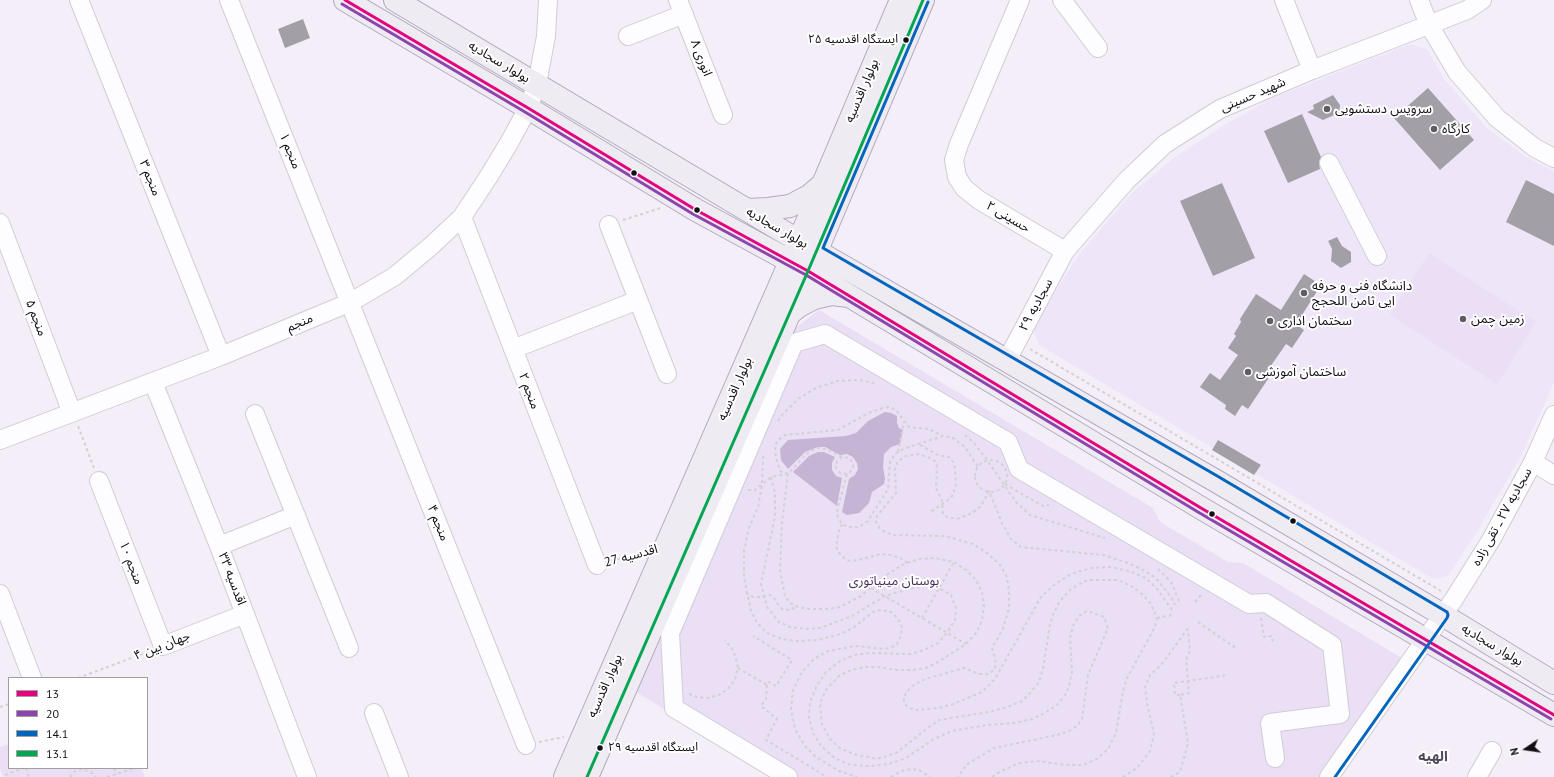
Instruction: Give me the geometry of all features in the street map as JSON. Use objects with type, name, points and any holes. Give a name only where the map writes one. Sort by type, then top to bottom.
[{"type":"main road","name":"بولوار سجادیه","points":[[345,0],[528,108],[681,201],[799,266],[1201,508],[1554,715]]},
{"type":"main road","name":"بولوار سجادیه","points":[[395,0],[808,246],[1012,351],[1216,481],[1449,607],[1554,683]]},
{"type":"main road","name":"بولوار اقدسیه","points":[[808,246],[823,184],[901,0]]},
{"type":"main road","name":"بولوار اقدسیه","points":[[565,777],[666,546],[923,0]]},
{"type":"main road","points":[[747,210],[790,206],[809,196],[823,184]]},
{"type":"main road","name":"بولوار اقدسیه","points":[[587,777],[789,314],[799,266]]},
{"type":"main road","points":[[789,314],[805,302],[818,296],[832,294],[849,296]]},
{"type":"street","name":"منجم ۳","points":[[79,0],[221,356]]},
{"type":"street","name":"منجم ۱","points":[[230,0],[350,302]]},
{"type":"street","name":"منجم","points":[[0,440],[221,356],[350,302],[395,276],[431,246],[462,217],[489,176],[528,108],[537,84],[546,36],[548,0]]},
{"type":"street","name":"حسینی ۲","points":[[1020,0],[959,144],[954,160],[956,177],[964,188],[979,200],[1065,251]]},
{"type":"street","points":[[1062,0],[1098,48]]},
{"type":"street","points":[[1284,0],[1312,70]]},
{"type":"street","points":[[1419,0],[1429,25],[1457,72],[1497,118],[1536,148],[1554,158]]},
{"type":"street","name":"شهید حسینی","points":[[1065,251],[1127,180],[1165,144],[1220,108],[1312,70],[1467,10],[1482,0]]},
{"type":"street","points":[[628,36],[681,7]]},
{"type":"street","name":"انوری ۸","points":[[681,7],[723,116]]},
{"type":"street","points":[[1329,163],[1377,256]]},
{"type":"street","name":"منجم ۲","points":[[462,217],[597,565]]},
{"type":"street","name":"منجم ۵","points":[[0,223],[72,413]]},
{"type":"street","points":[[609,225],[667,374]]},
{"type":"street","name":"سجادیه ۲۹","points":[[1012,351],[1065,251]]},
{"type":"street","points":[[513,349],[638,300]]},
{"type":"street","name":"منجم ۴","points":[[350,302],[526,745]]},
{"type":"street","points":[[788,777],[674,708],[670,633],[794,343],[825,334],[1008,442],[1019,469],[1249,604],[1266,603],[1332,645],[1340,714],[1270,723],[1275,758]]},
{"type":"street","name":"اقدسیه ۳۳","points":[[153,382],[220,546],[307,777]]},
{"type":"street","points":[[255,414],[349,648]]},
{"type":"street","name":"سجادیه ۲۷ ـ تقی زاده","points":[[1329,777],[1427,640],[1491,540],[1533,462],[1554,415]]},
{"type":"street","points":[[1533,462],[1554,475]]},
{"type":"street","name":"منجم ۱۰","points":[[99,481],[163,646]]},
{"type":"street","points":[[220,546],[296,515]]},
{"type":"street","points":[[0,594],[32,677]]},
{"type":"street","name":"جهان بین ۴","points":[[163,646],[245,614]]},
{"type":"street","points":[[374,713],[399,777]]},
{"type":"street","points":[[1477,777],[1492,750]]},
{"type":"path","points":[[609,225],[681,201]]},
{"type":"path","points":[[1012,351],[1449,607]]},
{"type":"path","points":[[776,426],[782,415],[798,399],[816,388],[837,381],[860,380],[881,384]]},
{"type":"path","points":[[788,474],[780,471],[776,458],[777,441],[785,436],[838,430],[868,413],[889,407],[896,410],[909,427],[929,429],[943,436],[953,438],[965,447],[978,467]]},
{"type":"path","points":[[72,413],[99,481]]},
{"type":"path","points":[[898,452],[904,422]]},
{"type":"path","points":[[964,434],[974,443],[1016,502],[1030,515],[1056,524],[1099,535],[1111,541]]},
{"type":"path","points":[[943,436],[894,454],[890,462],[890,480],[888,489],[868,521],[859,527],[848,527],[842,524],[837,515],[847,474],[852,470],[853,463],[849,458],[818,448],[810,451],[804,456],[788,474],[782,522],[780,571],[785,596],[790,603],[798,607],[810,609],[840,607],[861,596],[891,571],[919,560],[935,558],[954,562],[966,570],[976,580],[982,593],[984,607],[982,620],[977,632],[966,644],[949,656],[926,668],[913,670],[896,670],[878,667],[866,667],[851,670],[839,676],[826,690],[820,703],[822,724],[830,739],[840,749],[857,756],[877,759],[896,753],[939,720],[989,712],[1022,701],[1039,682],[1043,669],[1050,624],[1057,606],[1071,589],[1087,580],[1118,580],[1131,586],[1152,604],[1157,618],[1156,627],[1127,678],[1123,691],[1116,733],[1108,749],[1097,759],[1083,764],[1065,765],[1039,761],[1019,763],[992,777]]},
{"type":"path","points":[[920,445],[938,455],[949,457],[955,468],[956,484],[953,495],[929,513]]},
{"type":"path","points":[[765,451],[763,458],[762,485],[758,507],[749,528],[744,550],[744,578],[746,593],[757,623],[767,633],[782,639],[797,641],[818,640],[840,634],[853,628],[873,612],[881,610],[891,612],[898,619],[902,627],[901,636],[897,644],[892,647],[884,649],[856,646],[828,651],[814,659],[802,672],[794,690],[791,709],[795,729],[805,746],[816,757],[839,771],[857,777]]},
{"type":"path","points":[[1172,610],[1158,590],[1146,578],[1129,571],[1110,567],[1091,568],[1070,574],[1054,584],[1041,597],[995,679],[982,692],[939,708],[916,710],[909,708],[904,703],[906,693],[912,686],[925,679],[964,668],[979,674],[988,674],[994,670],[996,664],[992,648],[1003,629],[1009,608],[1009,591],[1007,577],[1000,565],[987,553],[973,544],[945,536],[892,535],[880,529],[876,522],[877,516],[896,492],[895,469],[898,461],[906,456],[917,454],[935,461],[937,466],[936,488],[940,496],[943,514],[947,517],[957,518],[972,513],[981,506],[989,491],[1000,488],[1004,484],[1006,472],[1004,466],[999,462],[987,460],[982,463],[975,473],[976,479],[978,485],[989,491],[1005,528],[1012,539],[1021,547],[1103,555],[1128,563],[1156,578],[1171,597],[1175,605]]},
{"type":"path","points":[[842,457],[837,461],[836,468],[840,473],[847,474]]},
{"type":"path","points":[[733,486],[746,490],[755,490],[772,477],[788,474]]},
{"type":"path","points":[[772,477],[775,494],[775,516],[761,584],[763,597],[768,608],[779,622],[790,627],[806,629],[820,628],[852,616],[885,596],[924,586],[939,588],[951,595],[956,608],[955,620],[948,633],[938,643],[924,650],[911,654],[869,653],[854,655],[840,661],[826,672],[817,685],[810,702],[809,718],[813,733],[821,746],[836,759],[852,765],[871,766],[889,764],[906,758],[934,739],[952,731],[965,728],[1014,723],[1032,719],[1044,714],[1057,705],[1065,695],[1069,686],[1072,672],[1070,638],[1073,626],[1079,616],[1087,611],[1104,617],[1108,628],[1088,675],[1082,719],[1078,726],[1057,735],[994,748],[966,765],[958,777]]},
{"type":"path","points":[[842,524],[836,547],[841,556],[849,561],[859,560],[880,554],[891,554],[909,563]]},
{"type":"path","name":"اقدسیه 27","points":[[597,565],[666,546]]},
{"type":"path","points":[[922,618],[954,562]]},
{"type":"path","points":[[1153,564],[1172,582],[1179,601]]},
{"type":"path","points":[[871,588],[966,644]]},
{"type":"path","points":[[746,593],[753,597],[770,595],[782,609],[789,610],[798,607]]},
{"type":"path","points":[[1259,603],[1264,637],[1272,636],[1273,644]]},
{"type":"path","points":[[1157,618],[1172,615]]},
{"type":"path","points":[[1198,622],[1237,649]]},
{"type":"path","points":[[1123,777],[1138,767],[1150,751],[1154,734],[1146,703],[1145,687],[1150,675],[1162,664],[1188,628],[1190,651],[1186,660],[1188,681],[1190,693],[1175,695],[1174,683],[1188,681],[1228,675]]},
{"type":"path","points":[[753,636],[792,660],[776,686],[769,682],[767,686],[766,699],[760,706],[778,719],[766,740],[828,777]]},
{"type":"path","points":[[672,675],[678,685],[686,693],[697,697],[708,698],[719,695],[728,689],[735,679],[738,668],[732,650],[726,640]]},
{"type":"path","name":"جهان بین ۴","points":[[81,677],[163,646]]},
{"type":"path","points":[[738,668],[767,686]]},
{"type":"path","points":[[1170,777],[1180,772],[1188,743],[1180,695]]},
{"type":"path","points":[[526,745],[584,733]]},
{"type":"path","points":[[5,775],[22,769]]},
{"type":"path","points":[[70,777],[76,771],[81,769],[91,772],[96,777]]},
{"type":"path","points":[[114,769],[117,774]]},
{"type":"path","points":[[107,777],[132,769]]},
{"type":"path","points":[[891,777],[902,771],[910,769],[919,770],[930,777]]},
{"type":"shaded area","name":"دانشگاه فنی و حرفه ایی ثامن اللحجج","points":[[1410,44],[1427,49],[1444,79],[1488,129],[1528,158],[1554,171],[1554,383],[1522,454],[1478,530],[1448,576],[1433,579],[1039,345],[1033,328],[1077,257],[1131,194],[1175,157],[1228,123],[1273,98]]},
{"type":"shaded area","points":[[885,412],[897,416],[899,428],[903,430],[900,444],[891,447],[884,454],[884,484],[872,492],[869,503],[859,513],[847,515],[842,512],[849,479],[855,475],[858,469],[857,463],[853,457],[847,454],[840,455],[825,447],[818,447],[805,452],[788,469],[781,460],[780,449],[788,440],[846,436],[856,433],[868,421]]},
{"type":"shaded area","points":[[818,452],[824,452],[835,457],[832,463],[832,470],[836,476],[842,478],[837,506],[793,472],[809,456]]},
{"type":"green space","name":"زمین چمن","points":[[1429,253],[1536,322],[1497,384],[1390,315]]},
{"type":"green space","name":"بوستان مینیاتوری","points":[[819,310],[1153,508],[1160,522],[1228,562],[1243,563],[1405,660],[1320,777],[775,777],[633,690],[782,338]]},
{"type":"green space","points":[[8,744],[8,769],[141,769],[145,777],[3,777],[0,769],[0,747]]},
{"type":"building","points":[[303,19],[310,38],[285,48],[278,29]]},
{"type":"building","name":"کارگاه","points":[[1428,88],[1474,140],[1440,170],[1394,118]]},
{"type":"building","name":"سرویس دستشویی","points":[[1333,95],[1340,105],[1339,113],[1323,120],[1307,112],[1314,109],[1313,105]]},
{"type":"building","points":[[1302,114],[1321,157],[1319,162],[1320,169],[1288,183],[1264,131]]},
{"type":"building","points":[[1526,180],[1554,194],[1554,246],[1506,222]]},
{"type":"building","points":[[1222,183],[1255,258],[1213,276],[1180,201]]},
{"type":"building","points":[[1337,237],[1342,246],[1351,252],[1351,262],[1341,268],[1331,261],[1332,249],[1328,241]]},
{"type":"building","points":[[1304,274],[1321,285],[1297,325],[1304,330],[1292,348],[1286,344],[1268,370],[1272,373],[1248,409],[1242,405],[1235,416],[1225,409],[1226,405],[1200,387],[1210,373],[1220,380],[1238,355],[1228,348],[1236,336],[1234,334],[1241,322],[1240,319],[1256,294],[1281,310]]},
{"type":"building","points":[[1218,440],[1261,465],[1254,475],[1212,450]]},
{"type":"transit line","name":"13","points":[[345,0],[528,108],[696,210],[808,271],[1201,508],[1554,715]]},
{"type":"transit line","name":"13.1","points":[[587,777],[808,271],[923,0]]},
{"type":"transit line","name":"14.1","points":[[928,2],[823,248],[1219,477],[1447,612],[1447,618],[1335,777]]},
{"type":"transit line","name":"20","points":[[342,4],[525,112],[693,214],[806,275],[1198,512],[1551,719]]},
{"type":"place","name":"ایستگاه اقدسیه ۲۵","points":[[906,40]]},
{"type":"place","name":"سرویس دستشویی","points":[[1327,109]]},
{"type":"place","name":"کارگاه","points":[[1434,129]]},
{"type":"place","name":"دانشگاه فنی و حرفه ایی ثامن اللحجج","points":[[1304,293]]},
{"type":"place","name":"زمین چمن","points":[[1463,319]]},
{"type":"place","name":"سختمان اداری","points":[[1270,321]]},
{"type":"place","name":"ساختمان آموزشی","points":[[1248,372]]},
{"type":"place","name":"ایستگاه اقدسیه ۲۹","points":[[600,748]]},
{"type":"district","name":"الهیه","points":[[1433,757]]}]
